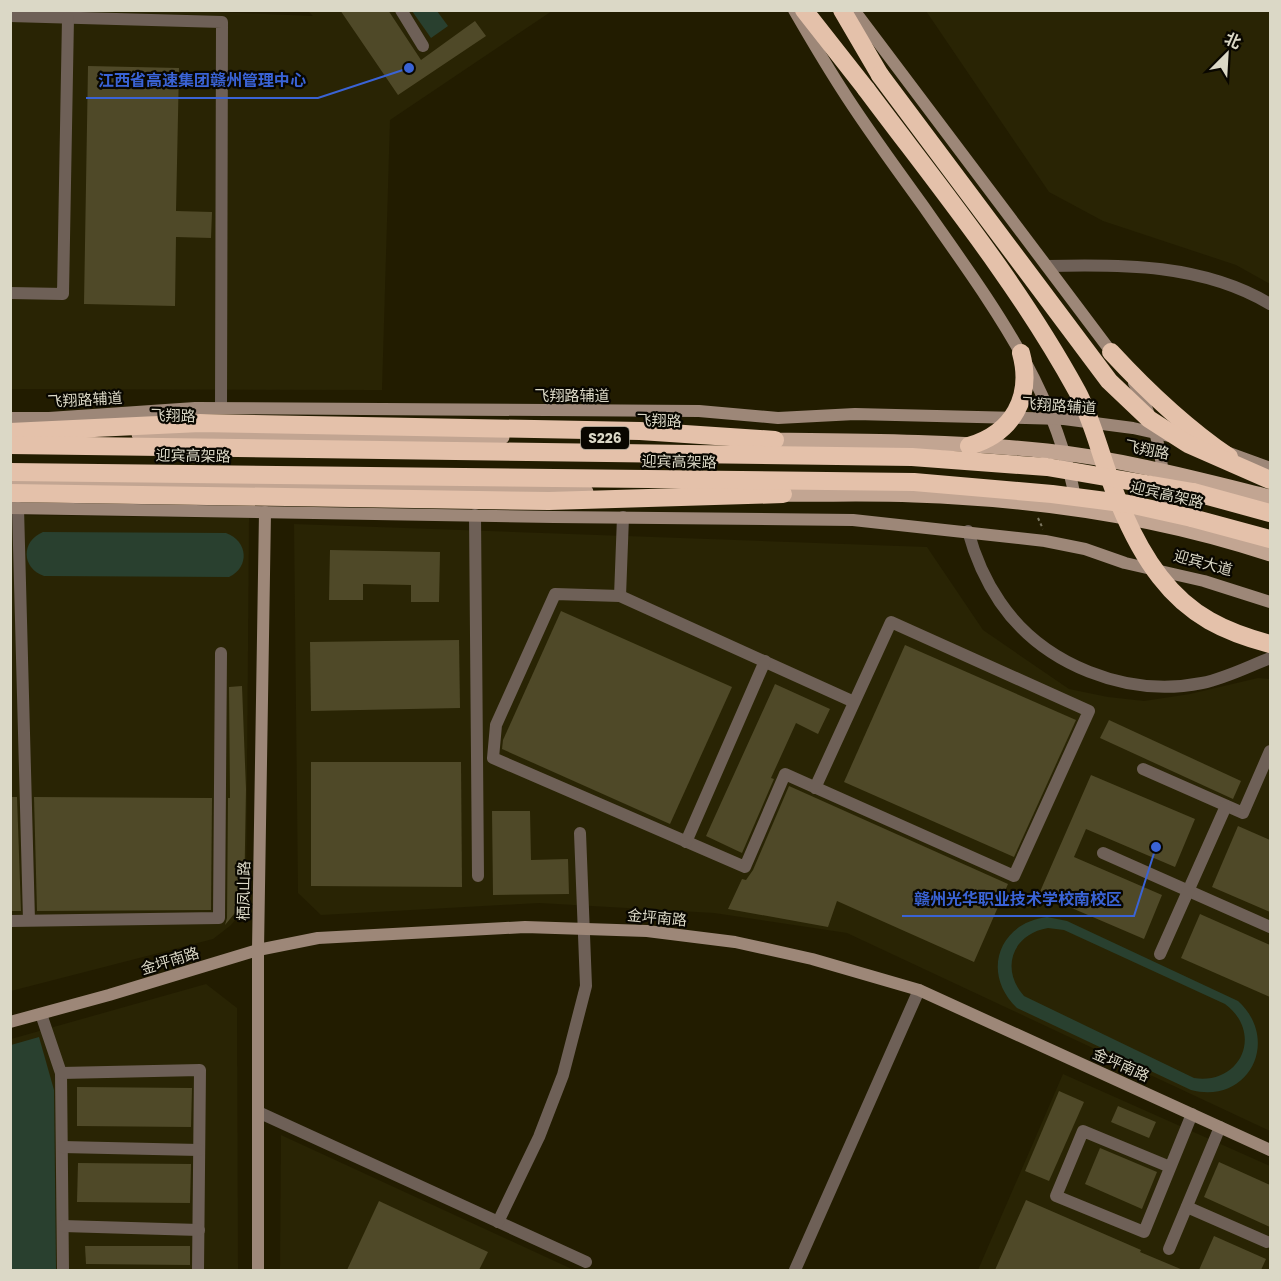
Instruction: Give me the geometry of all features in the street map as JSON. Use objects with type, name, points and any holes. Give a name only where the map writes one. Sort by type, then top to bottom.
[{"type":"highway","points":[[804,10],[1008,279],[1054,348],[1095,430],[1117,500],[1138,543],[1160,578],[1192,610],[1228,631],[1270,645]]},
{"type":"highway","points":[[842,10],[880,75],[1109,381],[1149,419],[1188,444],[1270,482]]},
{"type":"highway","points":[[1111,352],[1163,405],[1216,449],[1270,482]]},
{"type":"highway","points":[[969,447],[992,437],[1012,418],[1024,388],[1025,376],[1021,353]]},
{"type":"highway","points":[[10,432],[200,423],[640,431],[775,440]]},
{"type":"highway","name":"迎宾高架路","points":[[10,445],[912,457],[1047,467],[1193,492],[1270,513]]},
{"type":"highway","name":"迎宾高架路","points":[[10,472],[914,482],[1052,494],[1129,504],[1270,539]]},
{"type":"highway","points":[[13,503],[549,501],[783,494]]},
{"type":"main road","name":"飞翔路","points":[[10,432],[775,440],[1047,451],[1197,479],[1270,497]]},
{"type":"main road","points":[[10,484],[915,495],[1077,510],[1160,524]]},
{"type":"main road","name":"迎宾大道","points":[[1160,524],[1270,554]]},
{"type":"street","points":[[401,10],[423,46]]},
{"type":"street","points":[[794,10],[842,89],[982,290],[1036,379],[1065,454],[1077,510]]},
{"type":"street","points":[[854,10],[1135,384],[1155,433],[1162,472],[1160,524]]},
{"type":"street","points":[[10,16],[222,22],[221,408]]},
{"type":"street","points":[[10,293],[63,294],[68,18]]},
{"type":"street","points":[[1047,266],[1121,266],[1196,274],[1236,286],[1270,304]]},
{"type":"street","name":"飞翔路辅道","points":[[10,417],[49,418],[221,408],[699,411],[778,418],[855,414],[1053,419],[1133,428],[1155,433]]},
{"type":"street","points":[[1155,433],[1216,449],[1270,468]]},
{"type":"street","points":[[28,921],[17,723],[13,503],[265,512],[853,520],[968,531],[981,569],[1001,604],[1028,634],[1053,653],[1079,668],[1118,681],[1149,686],[1180,686],[1220,678],[1270,658]]},
{"type":"street","name":"栖凤山路","points":[[258,1270],[258,950],[265,512]]},
{"type":"street","points":[[475,515],[478,876]]},
{"type":"street","points":[[620,596],[622,517]]},
{"type":"street","name":"迎宾大道","points":[[968,531],[1076,547],[1125,563],[1204,581],[1270,602]]},
{"type":"street","points":[[815,788],[891,622],[1089,711],[1014,876],[815,788],[785,774],[745,867],[493,758],[496,725],[555,594],[620,596],[854,702]]},
{"type":"street","points":[[10,921],[219,918],[221,653]]},
{"type":"street","points":[[686,842],[765,661]]},
{"type":"street","points":[[1143,769],[1243,813],[1270,751]]},
{"type":"street","points":[[1160,954],[1226,806]]},
{"type":"street","points":[[498,1222],[538,1137],[562,1075],[586,986],[580,833]]},
{"type":"street","points":[[1103,853],[1270,927]]},
{"type":"street","name":"金坪南路","points":[[10,1022],[258,950],[318,938],[515,927],[647,931],[735,942],[813,959],[919,990],[1270,1150]]},
{"type":"street","points":[[795,1270],[919,990]]},
{"type":"street","points":[[40,1014],[61,1073],[63,1270]]},
{"type":"street","points":[[61,1073],[200,1070],[198,1270]]},
{"type":"street","points":[[258,1112],[586,1262]]},
{"type":"street","points":[[1170,1167],[1083,1131],[1056,1196],[1144,1232],[1192,1114]]},
{"type":"street","points":[[1169,1249],[1220,1127]]},
{"type":"street","points":[[62,1147],[199,1150]]},
{"type":"street","points":[[1186,1207],[1267,1242]]},
{"type":"street","points":[[63,1226],[199,1230]]},
{"type":"shaded area","points":[[168,10],[313,16],[308,11],[552,11],[390,120],[382,390],[11,389],[11,11]]},
{"type":"shaded area","points":[[926,11],[1270,11],[1270,284],[1236,265],[1103,221],[1049,192]]},
{"type":"shaded area","points":[[11,515],[249,518],[246,907],[231,925],[213,939],[11,991]]},
{"type":"shaded area","points":[[294,524],[927,547],[983,630],[1069,689],[1144,701],[1190,694],[1258,678],[1270,679],[1270,1131],[847,933],[714,913],[539,903],[321,915],[298,893]]},
{"type":"shaded area","points":[[206,984],[237,1008],[238,1270],[11,1270],[11,1039]]},
{"type":"shaded area","points":[[1063,1074],[1270,1166],[1270,1270],[978,1270]]},
{"type":"shaded area","points":[[281,1135],[574,1270],[280,1270]]},
{"type":"green space","points":[[412,11],[437,11],[448,26],[431,38]]},
{"type":"green space","points":[[43,532],[226,533],[239,542],[244,554],[240,567],[229,577],[44,576],[31,567],[27,554],[31,542]]},
{"type":"green space","points":[[1047,917],[1067,921],[1238,1001],[1251,1017],[1257,1033],[1257,1050],[1252,1066],[1243,1079],[1229,1088],[1211,1092],[1191,1090],[1017,1008],[1006,995],[1000,980],[998,966],[1000,952],[1006,939],[1030,921]],"holes":[[[1048,928],[1064,930],[1225,1004],[1237,1016],[1243,1029],[1245,1042],[1242,1055],[1235,1065],[1224,1073],[1210,1078],[1194,1078],[1024,996],[1013,975],[1012,964],[1018,945],[1026,937]]]},
{"type":"green space","points":[[39,1037],[54,1090],[56,1270],[11,1270],[11,1045]]},
{"type":"building","points":[[340,10],[388,10],[421,60],[475,21],[486,36],[398,95]]},
{"type":"building","points":[[88,66],[179,68],[176,211],[212,212],[211,238],[176,237],[175,306],[84,304]]},
{"type":"building","points":[[330,550],[440,552],[439,602],[411,602],[411,585],[363,584],[363,600],[329,600]]},
{"type":"building","points":[[561,611],[732,687],[670,824],[502,749],[503,740]]},
{"type":"building","points":[[459,640],[460,708],[311,711],[310,642]]},
{"type":"building","points":[[905,645],[1076,720],[1014,857],[844,782]]},
{"type":"building","points":[[775,684],[830,709],[818,734],[796,723],[771,778],[774,779],[742,853],[706,836]]},
{"type":"building","points":[[242,686],[246,789],[244,902],[225,925],[227,918],[228,798],[230,798],[229,687]]},
{"type":"building","points":[[1109,720],[1241,781],[1233,799],[1100,738]]},
{"type":"building","points":[[311,762],[461,762],[462,887],[311,886]]},
{"type":"building","points":[[1091,775],[1195,819],[1175,867],[1086,829],[1074,857],[1162,895],[1144,939],[1039,894]]},
{"type":"building","points":[[789,786],[1008,884],[974,962],[837,901],[828,927],[728,909],[742,879],[746,880],[753,870]]},
{"type":"building","points":[[10,797],[17,797],[21,911],[10,911]]},
{"type":"building","points":[[34,797],[212,798],[211,910],[37,911]]},
{"type":"building","points":[[492,811],[530,811],[531,860],[568,859],[569,894],[493,895]]},
{"type":"building","points":[[1238,826],[1270,840],[1270,912],[1212,887]]},
{"type":"building","points":[[1200,914],[1270,945],[1270,997],[1181,958]]},
{"type":"building","points":[[77,1087],[192,1088],[191,1127],[77,1126]]},
{"type":"building","points":[[1059,1091],[1084,1102],[1049,1181],[1025,1171]]},
{"type":"building","points":[[1118,1106],[1156,1122],[1149,1138],[1111,1122]]},
{"type":"building","points":[[1100,1148],[1157,1172],[1142,1209],[1085,1184]]},
{"type":"building","points":[[1219,1162],[1270,1185],[1270,1227],[1204,1197]]},
{"type":"building","points":[[78,1163],[191,1164],[190,1203],[77,1202]]},
{"type":"building","points":[[1026,1200],[1141,1250],[1140,1252],[1183,1270],[995,1270]]},
{"type":"building","points":[[379,1201],[488,1252],[479,1270],[347,1270]]},
{"type":"building","points":[[1214,1236],[1266,1259],[1261,1270],[1199,1270]]},
{"type":"building","points":[[85,1246],[190,1246],[190,1265],[86,1264]]},
{"type":"place","name":"江西省高速集团赣州管理中心","points":[[409,68]]},
{"type":"place","name":"赣州光华职业技术学校南校区","points":[[1156,847]]}]
